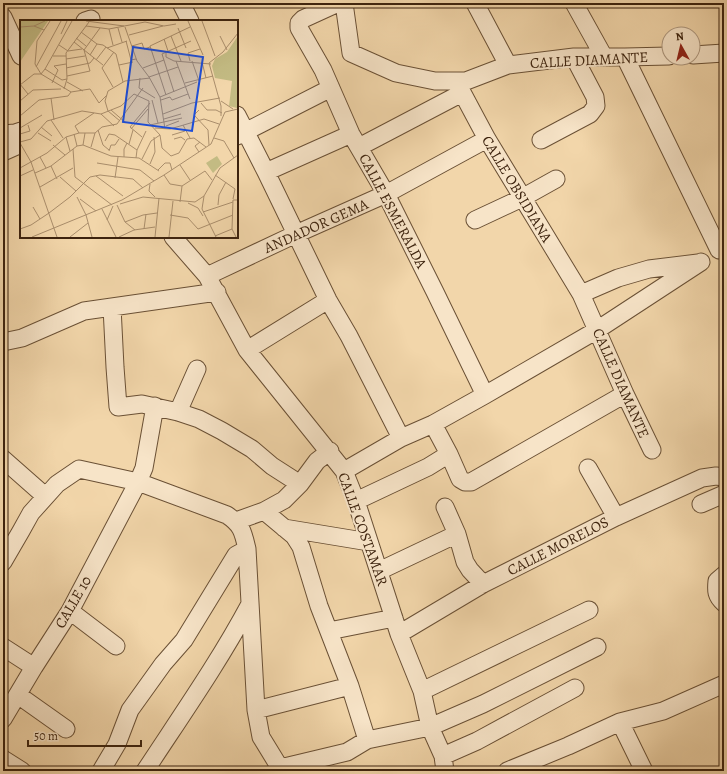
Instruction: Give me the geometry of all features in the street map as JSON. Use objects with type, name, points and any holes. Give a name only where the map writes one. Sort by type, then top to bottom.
[{"type":"street","points":[[181,3],[190,20]]},
{"type":"street","name":"CALLE ESMERALDA","points":[[338,3],[303,19],[298,23],[299,28],[323,70],[355,141],[386,194],[485,395]]},
{"type":"street","name":"CALLE DIAMANTE","points":[[344,3],[351,53],[396,73],[459,87]]},
{"type":"street","points":[[475,3],[508,65]]},
{"type":"street","points":[[574,3],[604,57]]},
{"type":"street","points":[[3,17],[20,52]]},
{"type":"street","points":[[701,55],[723,56]]},
{"type":"street","name":"CALLE DIAMANTE","points":[[266,172],[355,141],[459,87],[466,81],[508,65],[574,57],[661,56]]},
{"type":"street","points":[[541,140],[590,114],[596,106],[595,97],[574,57]]},
{"type":"street","points":[[344,471],[401,438],[433,424],[597,330],[722,249],[625,57]]},
{"type":"street","name":"CALLE OBSIDIANA","points":[[459,87],[522,198],[581,294]]},
{"type":"street","points":[[241,133],[331,88]]},
{"type":"street","points":[[238,120],[241,133],[266,172],[328,300],[367,370],[401,438]]},
{"type":"street","points":[[3,134],[15,134],[20,132]]},
{"type":"street","name":"ANDADOR GEMA","points":[[207,276],[386,194],[487,138]]},
{"type":"street","points":[[3,151],[20,144]]},
{"type":"street","points":[[475,220],[522,198],[556,179]]},
{"type":"street","name":"CALLE COSTAMAR","points":[[174,238],[207,276],[247,350],[330,451],[344,471],[356,501],[398,634],[422,691],[430,727],[444,764]]},
{"type":"street","points":[[581,294],[618,278],[649,269],[701,262]]},
{"type":"street","points":[[3,342],[22,338],[84,311],[96,308],[217,292]]},
{"type":"street","name":"CALLE DIAMANTE","points":[[581,294],[625,394],[652,450]]},
{"type":"street","points":[[247,350],[328,300]]},
{"type":"street","points":[[112,307],[118,406],[142,404],[155,406],[199,419],[252,449],[272,466],[300,484]]},
{"type":"street","points":[[178,412],[197,369]]},
{"type":"street","points":[[433,424],[460,479],[465,482],[471,482],[625,394]]},
{"type":"street","name":"CALLE 10","points":[[3,719],[70,611],[138,482],[144,468],[155,406]]},
{"type":"street","points":[[236,521],[264,511],[284,500],[300,484],[317,461],[330,451]]},
{"type":"street","points":[[356,501],[428,467],[449,454]]},
{"type":"street","points":[[3,460],[45,496]]},
{"type":"street","points":[[588,468],[616,517]]},
{"type":"street","points":[[3,562],[22,531],[30,513],[57,484],[79,469],[138,482],[227,515],[236,521],[244,534],[247,549],[256,710],[261,737],[283,769],[347,752],[368,740],[430,727],[483,704],[597,648]]},
{"type":"street","name":"CALLE MORELOS","points":[[398,634],[483,584],[616,517],[702,478],[716,476],[724,477]]},
{"type":"street","points":[[701,504],[724,494]]},
{"type":"street","points":[[445,507],[457,534],[465,562],[483,584]]},
{"type":"street","points":[[264,511],[294,536],[301,547],[317,600],[330,631],[368,740]]},
{"type":"street","points":[[284,528],[369,542]]},
{"type":"street","points":[[379,571],[457,534]]},
{"type":"street","points":[[101,771],[116,744],[130,710],[163,664],[184,640],[236,555],[247,549]]},
{"type":"street","points":[[720,597],[717,581],[724,575]]},
{"type":"street","points":[[145,771],[204,680],[250,602]]},
{"type":"street","points":[[422,691],[589,610]]},
{"type":"street","points":[[70,611],[116,646]]},
{"type":"street","points":[[330,631],[394,618]]},
{"type":"street","points":[[3,647],[34,667]]},
{"type":"street","points":[[507,771],[580,741],[620,722],[663,711],[724,684]]},
{"type":"street","points":[[256,710],[350,686]]},
{"type":"street","points":[[444,764],[477,741],[575,688]]},
{"type":"street","points":[[18,695],[66,729]]},
{"type":"street","points":[[620,722],[644,771]]},
{"type":"street","points":[[3,759],[22,771]]}]
